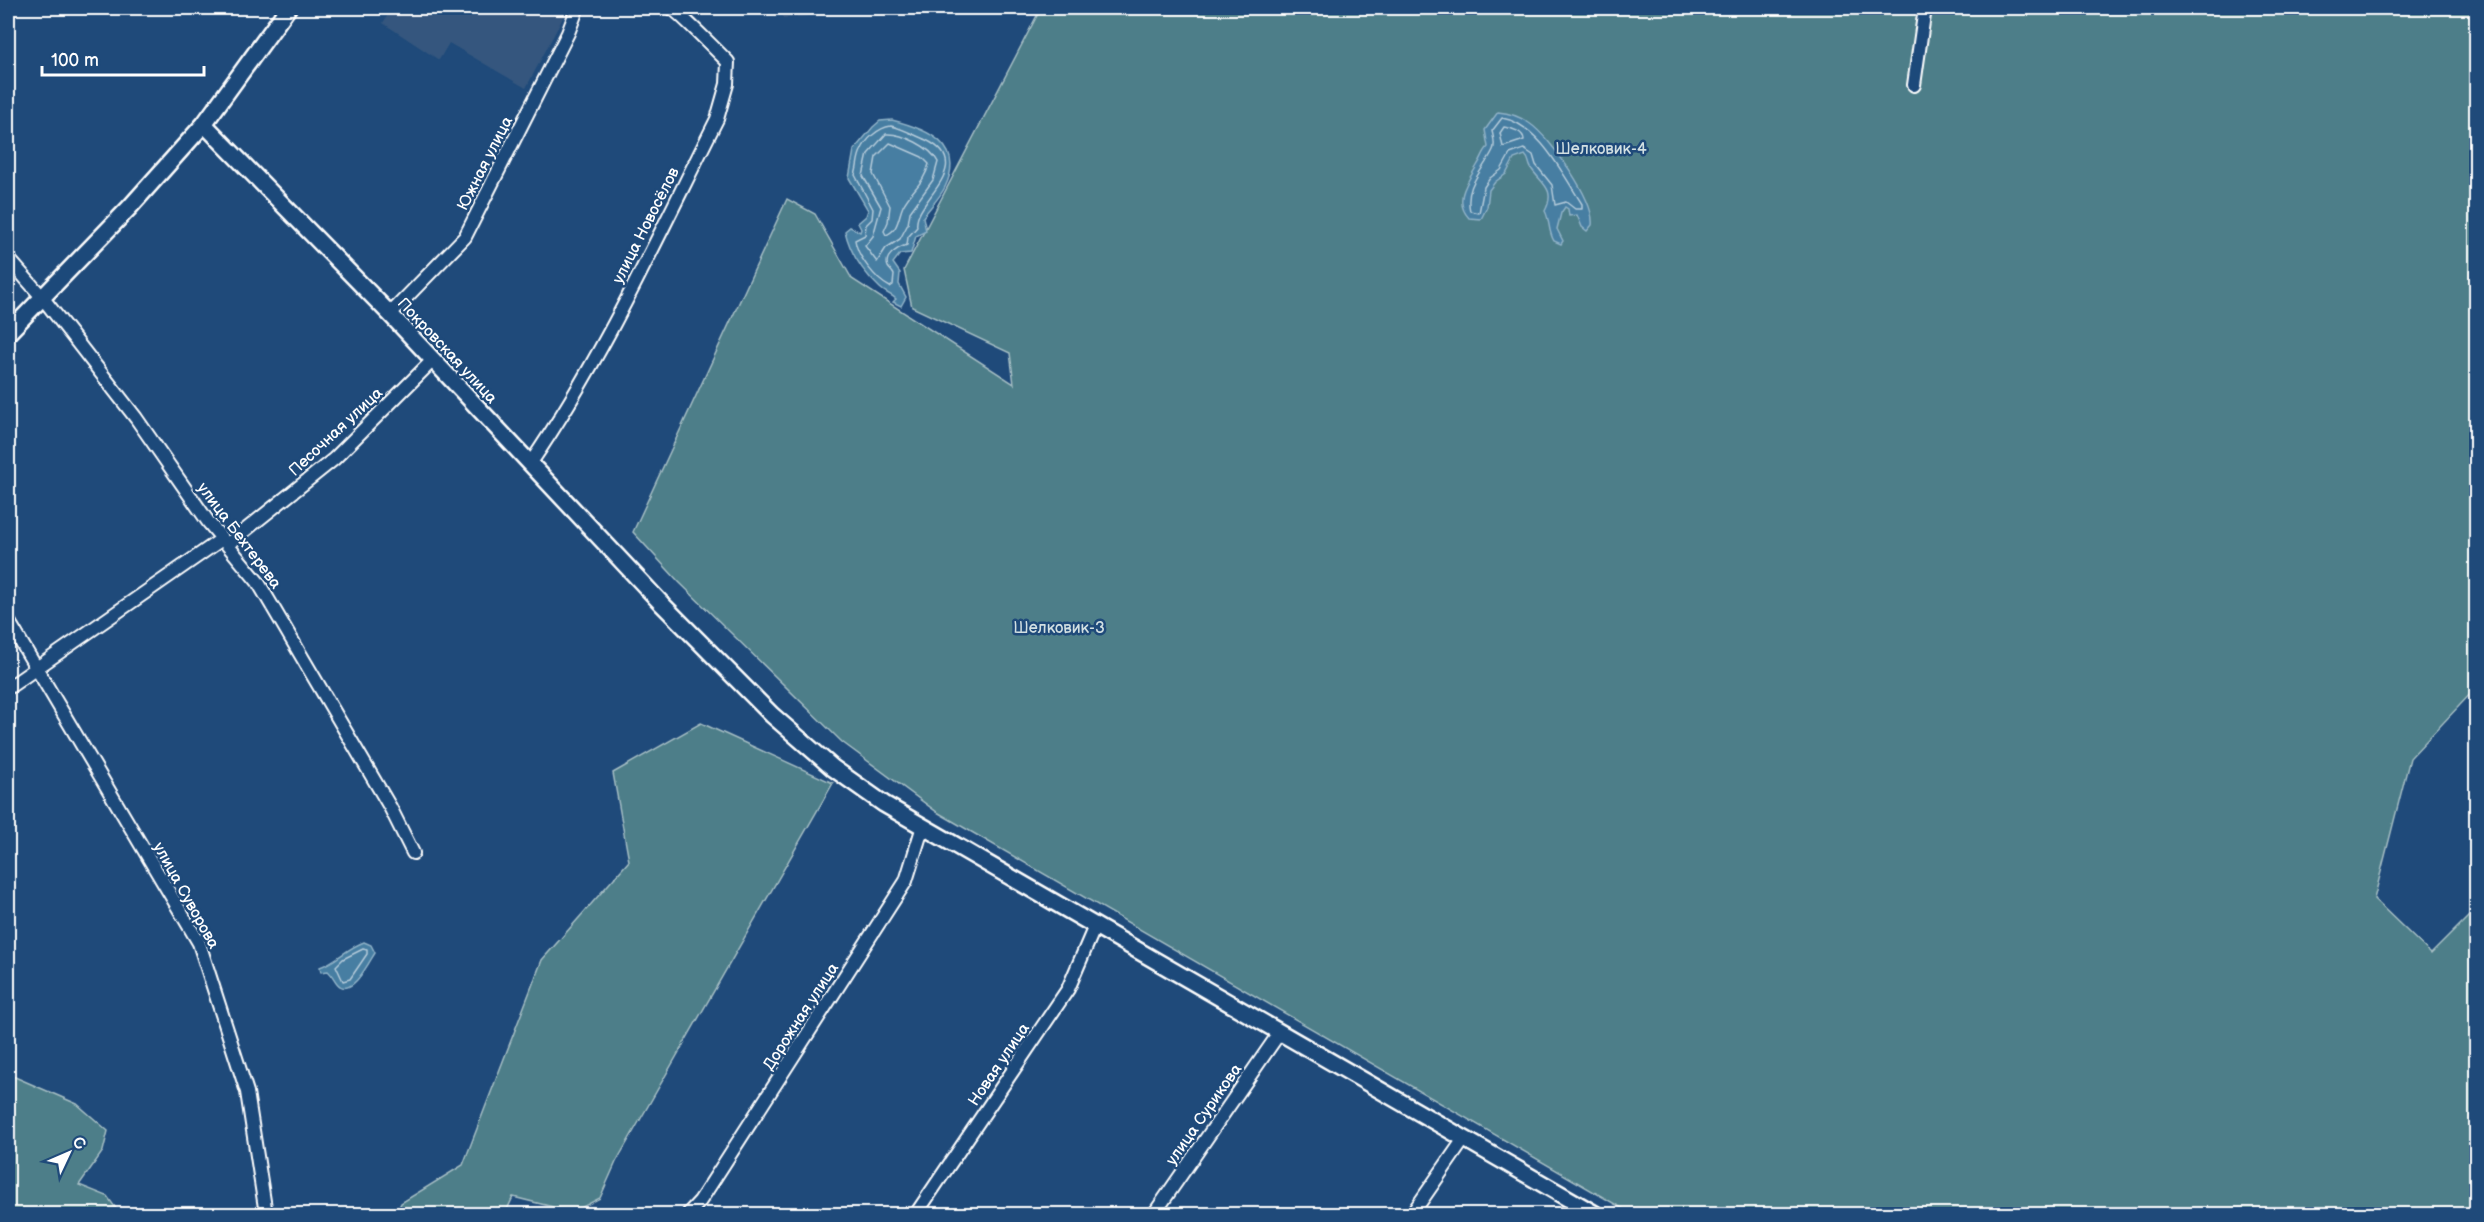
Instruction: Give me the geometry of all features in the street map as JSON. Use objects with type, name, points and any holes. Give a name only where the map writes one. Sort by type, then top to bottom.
[{"type":"street","points":[[8,333],[129,208],[204,124],[288,8]]},
{"type":"street","name":"улица Новосёлов","points":[[530,464],[557,424],[605,341],[719,111],[727,84],[728,62],[692,28],[676,9],[670,8]]},
{"type":"street","points":[[1914,85],[1925,8]]},
{"type":"street","name":"Южная улица","points":[[390,314],[465,237],[568,33],[577,9]]},
{"type":"street","name":"Покровская улица","points":[[204,124],[390,314],[662,604],[772,715],[833,768],[884,804],[1595,1215]]},
{"type":"street","name":"улица Бехтерева","points":[[8,258],[42,297],[136,418],[208,523],[258,582],[390,807],[413,853]]},
{"type":"street","name":"Песочная улица","points":[[8,688],[35,667],[225,542],[334,459],[433,360]]},
{"type":"street","name":"улица Суворова","points":[[8,620],[199,943],[247,1092],[266,1215]]},
{"type":"street","name":"Дорожная улица","points":[[688,1215],[700,1201],[906,881],[923,826]]},
{"type":"street","name":"Новая улица","points":[[916,1215],[1068,989],[1095,926]]},
{"type":"street","name":"улица Сурикова","points":[[1154,1215],[1280,1032]]},
{"type":"street","points":[[1412,1215],[1464,1139]]},
{"type":"shaded area","points":[[392,8],[568,8],[526,88],[449,43],[439,60],[383,23]]},
{"type":"shaded area","points":[[783,8],[911,8],[783,18]]},
{"type":"green space","points":[[1041,8],[2476,8],[2476,688],[2410,758],[2374,899],[2431,954],[2476,909],[2476,1214],[1632,1214],[937,812],[842,742],[679,582],[633,532],[787,199],[815,214],[852,279],[1014,384],[1010,353],[912,307],[904,270]]},
{"type":"green space","points":[[701,723],[833,783],[616,1162],[600,1198],[573,1212],[513,1197],[505,1214],[396,1214],[401,1203],[463,1165],[542,960],[629,861],[613,773]]},
{"type":"green space","points":[[8,1074],[77,1104],[108,1131],[103,1151],[79,1185],[107,1196],[120,1214],[8,1214]]},
{"type":"water","points":[[1498,112],[1522,118],[1538,130],[1559,155],[1586,200],[1592,225],[1587,231],[1582,227],[1577,215],[1569,216],[1568,209],[1565,207],[1557,229],[1563,241],[1561,244],[1554,241],[1545,211],[1549,197],[1548,191],[1531,168],[1525,155],[1514,159],[1506,174],[1489,190],[1487,207],[1481,219],[1469,218],[1464,211],[1462,197],[1470,177],[1488,147],[1485,130]]},
{"type":"water","points":[[892,120],[930,134],[947,150],[951,160],[945,187],[923,217],[926,231],[916,236],[911,253],[900,254],[893,263],[900,273],[899,284],[906,297],[901,306],[893,302],[896,299],[868,276],[854,255],[845,231],[850,227],[860,232],[858,223],[866,216],[868,210],[849,178],[854,150],[880,121]]},
{"type":"water","points":[[364,942],[371,945],[375,953],[360,976],[350,986],[345,988],[340,986],[328,971],[321,972],[320,967]]},
{"type":"park label","name":"Шелковик-4","points":[[1601,148]]},
{"type":"park label","name":"Шелковик-3","points":[[1059,627]]}]
